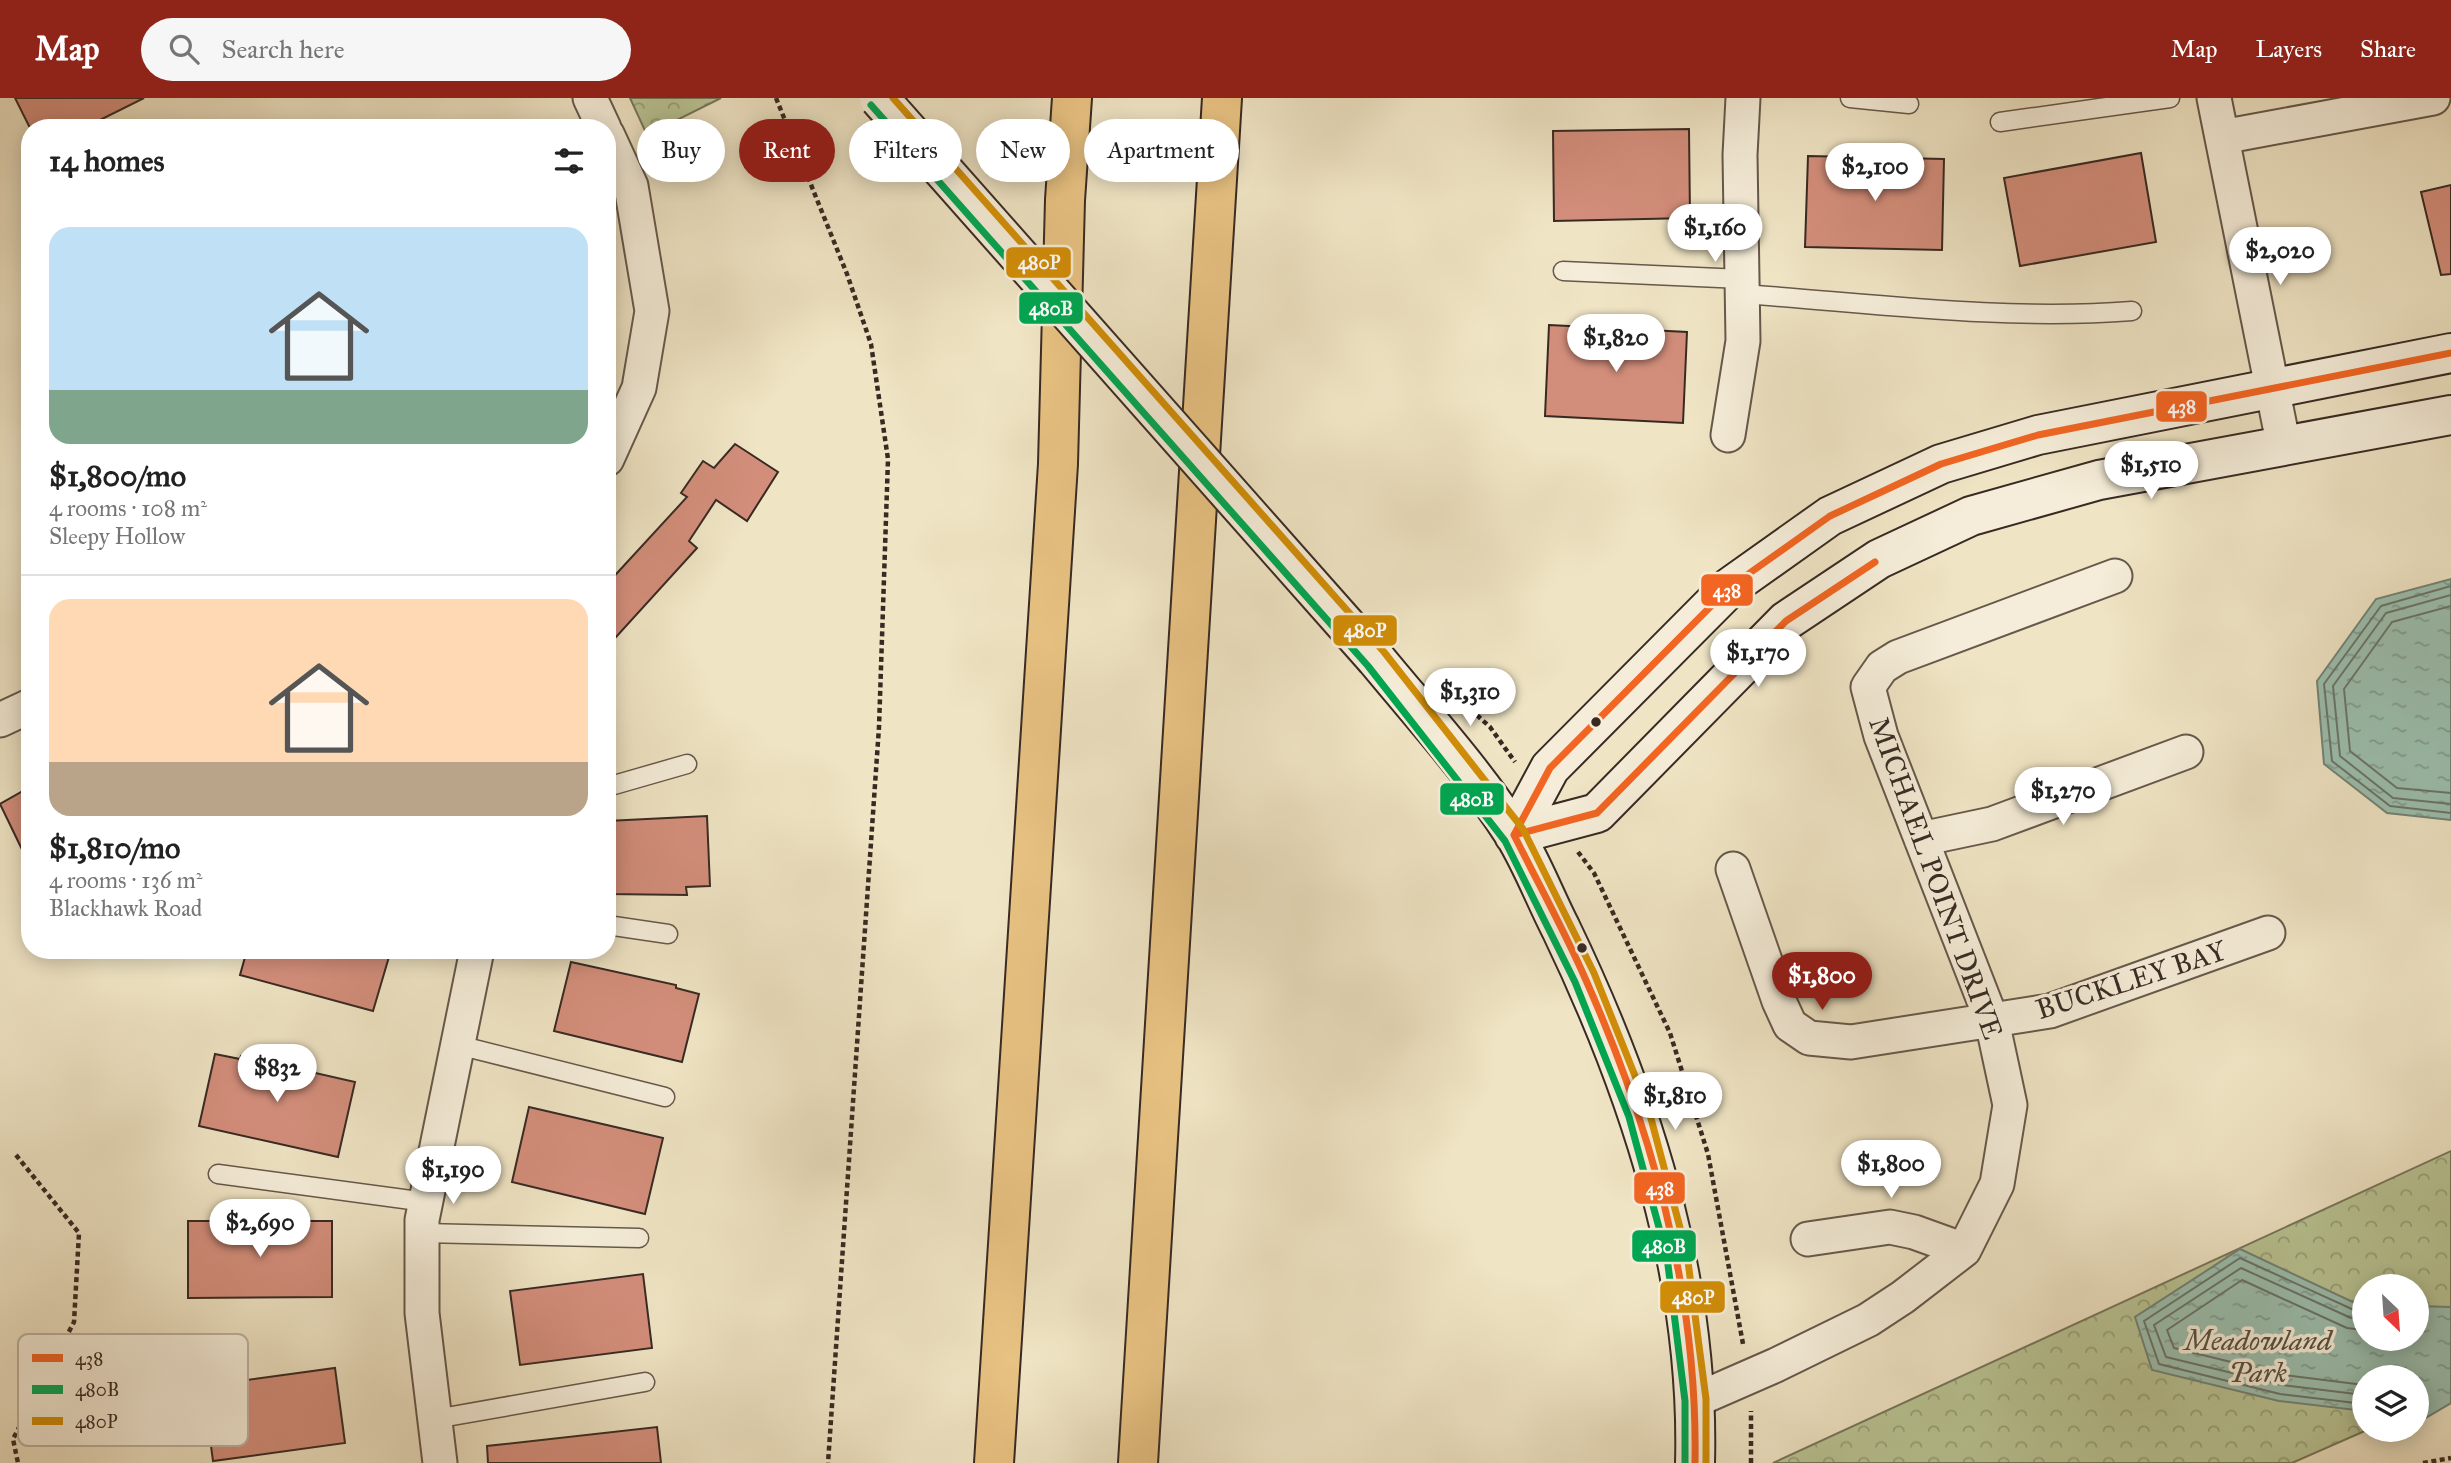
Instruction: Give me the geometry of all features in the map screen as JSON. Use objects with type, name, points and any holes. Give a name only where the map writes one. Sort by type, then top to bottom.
[{"type":"highway","points":[[1059,98],[1065,200]]},
{"type":"highway","points":[[994,1463],[1058,464],[1065,200],[1072,98]]},
{"type":"highway","points":[[1138,1463],[1222,98]]},
{"type":"street","points":[[590,98],[600,119]]},
{"type":"street","points":[[879,98],[1377,659],[1514,835],[1585,978],[1639,1114],[1677,1255],[1696,1400],[1695,1463]]},
{"type":"street","points":[[1728,435],[1743,341],[1740,155],[1743,98]]},
{"type":"street","points":[[2214,98],[2284,447]]},
{"type":"street","points":[[2222,137],[2433,98]]},
{"type":"street","points":[[616,154],[631,186],[652,311],[639,388],[616,439]]},
{"type":"street","points":[[1514,835],[1550,768],[1730,587],[1830,516],[1941,464],[2038,435],[2451,353]]},
{"type":"street","points":[[1514,835],[1597,813],[1786,621],[1879,559],[1971,516],[2086,484],[2451,415]]},
{"type":"street","name":"MICHAEL POINT DRIVE","points":[[1696,1400],[1868,1320],[1964,1250],[1997,1184],[2010,1105],[1992,1021],[1881,736],[1868,687],[1882,667],[1898,657],[2115,576]]},
{"type":"street","points":[[0,720],[21,710]]},
{"type":"street","points":[[1921,839],[1992,824],[2186,752]]},
{"type":"street","name":"BUCKLEY BAY","points":[[1733,869],[1779,1001],[1790,1025],[1809,1038],[1851,1042],[2050,1011],[2269,933]]},
{"type":"street","points":[[440,1463],[422,1313],[424,1217],[475,959]]},
{"type":"street","points":[[1808,1239],[1890,1227],[1914,1232],[1964,1250]]},
{"type":"lane","points":[[1850,98],[1909,104]]},
{"type":"lane","points":[[2000,122],[2170,98]]},
{"type":"lane","points":[[1563,271],[2006,313],[2070,316],[2132,311]]},
{"type":"lane","points":[[616,785],[687,764]]},
{"type":"lane","points":[[616,926],[668,934]]},
{"type":"lane","points":[[458,1045],[665,1097]]},
{"type":"lane","points":[[218,1174],[424,1217],[639,1238]]},
{"type":"lane","points":[[435,1419],[645,1382]]},
{"type":"path","points":[[776,98],[847,274],[871,344],[888,459],[879,727],[828,1463]]},
{"type":"path","points":[[1594,873],[1670,1033],[1708,1154],[1749,1377],[1751,1463]]},
{"type":"path","points":[[16,1155],[79,1233],[74,1322],[68,1334]]},
{"type":"path","points":[[18,1429],[13,1439],[18,1463]]},
{"type":"path","points":[[2423,1463],[2451,1458]]},
{"type":"green space","points":[[630,98],[721,98],[679,119],[640,119]]},
{"type":"green space","name":"Meadowland Park","points":[[2451,1151],[2451,1393],[2429,1383],[2429,1365],[2352,1365],[2352,1437],[2292,1463],[1773,1463]]},
{"type":"water","points":[[2451,579],[2451,820],[2387,813],[2324,764],[2317,681],[2376,599]]},
{"type":"water","points":[[2240,1249],[2352,1302],[2352,1351],[2429,1351],[2429,1306],[2451,1307],[2451,1403],[2429,1416],[2429,1365],[2352,1365],[2352,1410],[2279,1401],[2152,1370],[2135,1317]]},
{"type":"building","points":[[15,98],[144,98],[102,119],[26,119]]},
{"type":"building","points":[[1689,129],[1690,218],[1554,221],[1553,131]]},
{"type":"building","points":[[2141,153],[2156,242],[2020,266],[2004,178]]},
{"type":"building","points":[[1808,156],[1944,159],[1942,250],[1805,247]]},
{"type":"building","points":[[2451,185],[2451,274],[2441,275],[2421,192]]},
{"type":"building","points":[[1549,325],[1687,332],[1683,423],[1545,416]]},
{"type":"building","points":[[735,444],[778,472],[747,521],[716,500],[689,541],[697,548],[616,637],[616,574],[687,497],[681,493],[703,461],[714,468]]},
{"type":"building","points":[[21,792],[21,847],[0,804]]},
{"type":"building","points":[[707,816],[710,886],[686,887],[687,895],[616,894],[616,821]]},
{"type":"building","points":[[244,959],[388,959],[373,1011],[240,975]]},
{"type":"building","points":[[571,962],[676,985],[676,988],[699,994],[682,1062],[554,1031]]},
{"type":"building","points":[[215,1054],[240,1059],[241,1056],[355,1082],[338,1157],[199,1126]]},
{"type":"building","points":[[529,1107],[663,1138],[645,1214],[512,1182]]},
{"type":"building","points":[[188,1221],[332,1221],[332,1297],[188,1298]]},
{"type":"building","points":[[643,1274],[652,1348],[520,1365],[510,1291]]},
{"type":"building","points":[[335,1368],[345,1443],[213,1461],[211,1446],[248,1446],[248,1380]]},
{"type":"building","points":[[657,1427],[661,1463],[488,1463],[487,1446]]},
{"type":"transit line","name":"480P","points":[[893,98],[1384,652],[1523,829],[1594,973],[1649,1111],[1687,1254],[1706,1399],[1706,1463]]},
{"type":"transit line","name":"480B","points":[[871,105],[1368,666],[1505,841],[1575,982],[1629,1117],[1667,1257],[1685,1401],[1685,1463]]},
{"type":"transit line","name":"438","points":[[1514,835],[1550,768],[1730,587],[1830,516],[1941,464],[2038,435],[2451,353]]},
{"type":"transit line","name":"438","points":[[1514,835],[1597,813],[1786,621],[1875,562]]},
{"type":"transit line","name":"438","points":[[1514,835],[1585,978],[1631,1095],[1650,1154],[1667,1215],[1689,1338],[1695,1463]]}]
